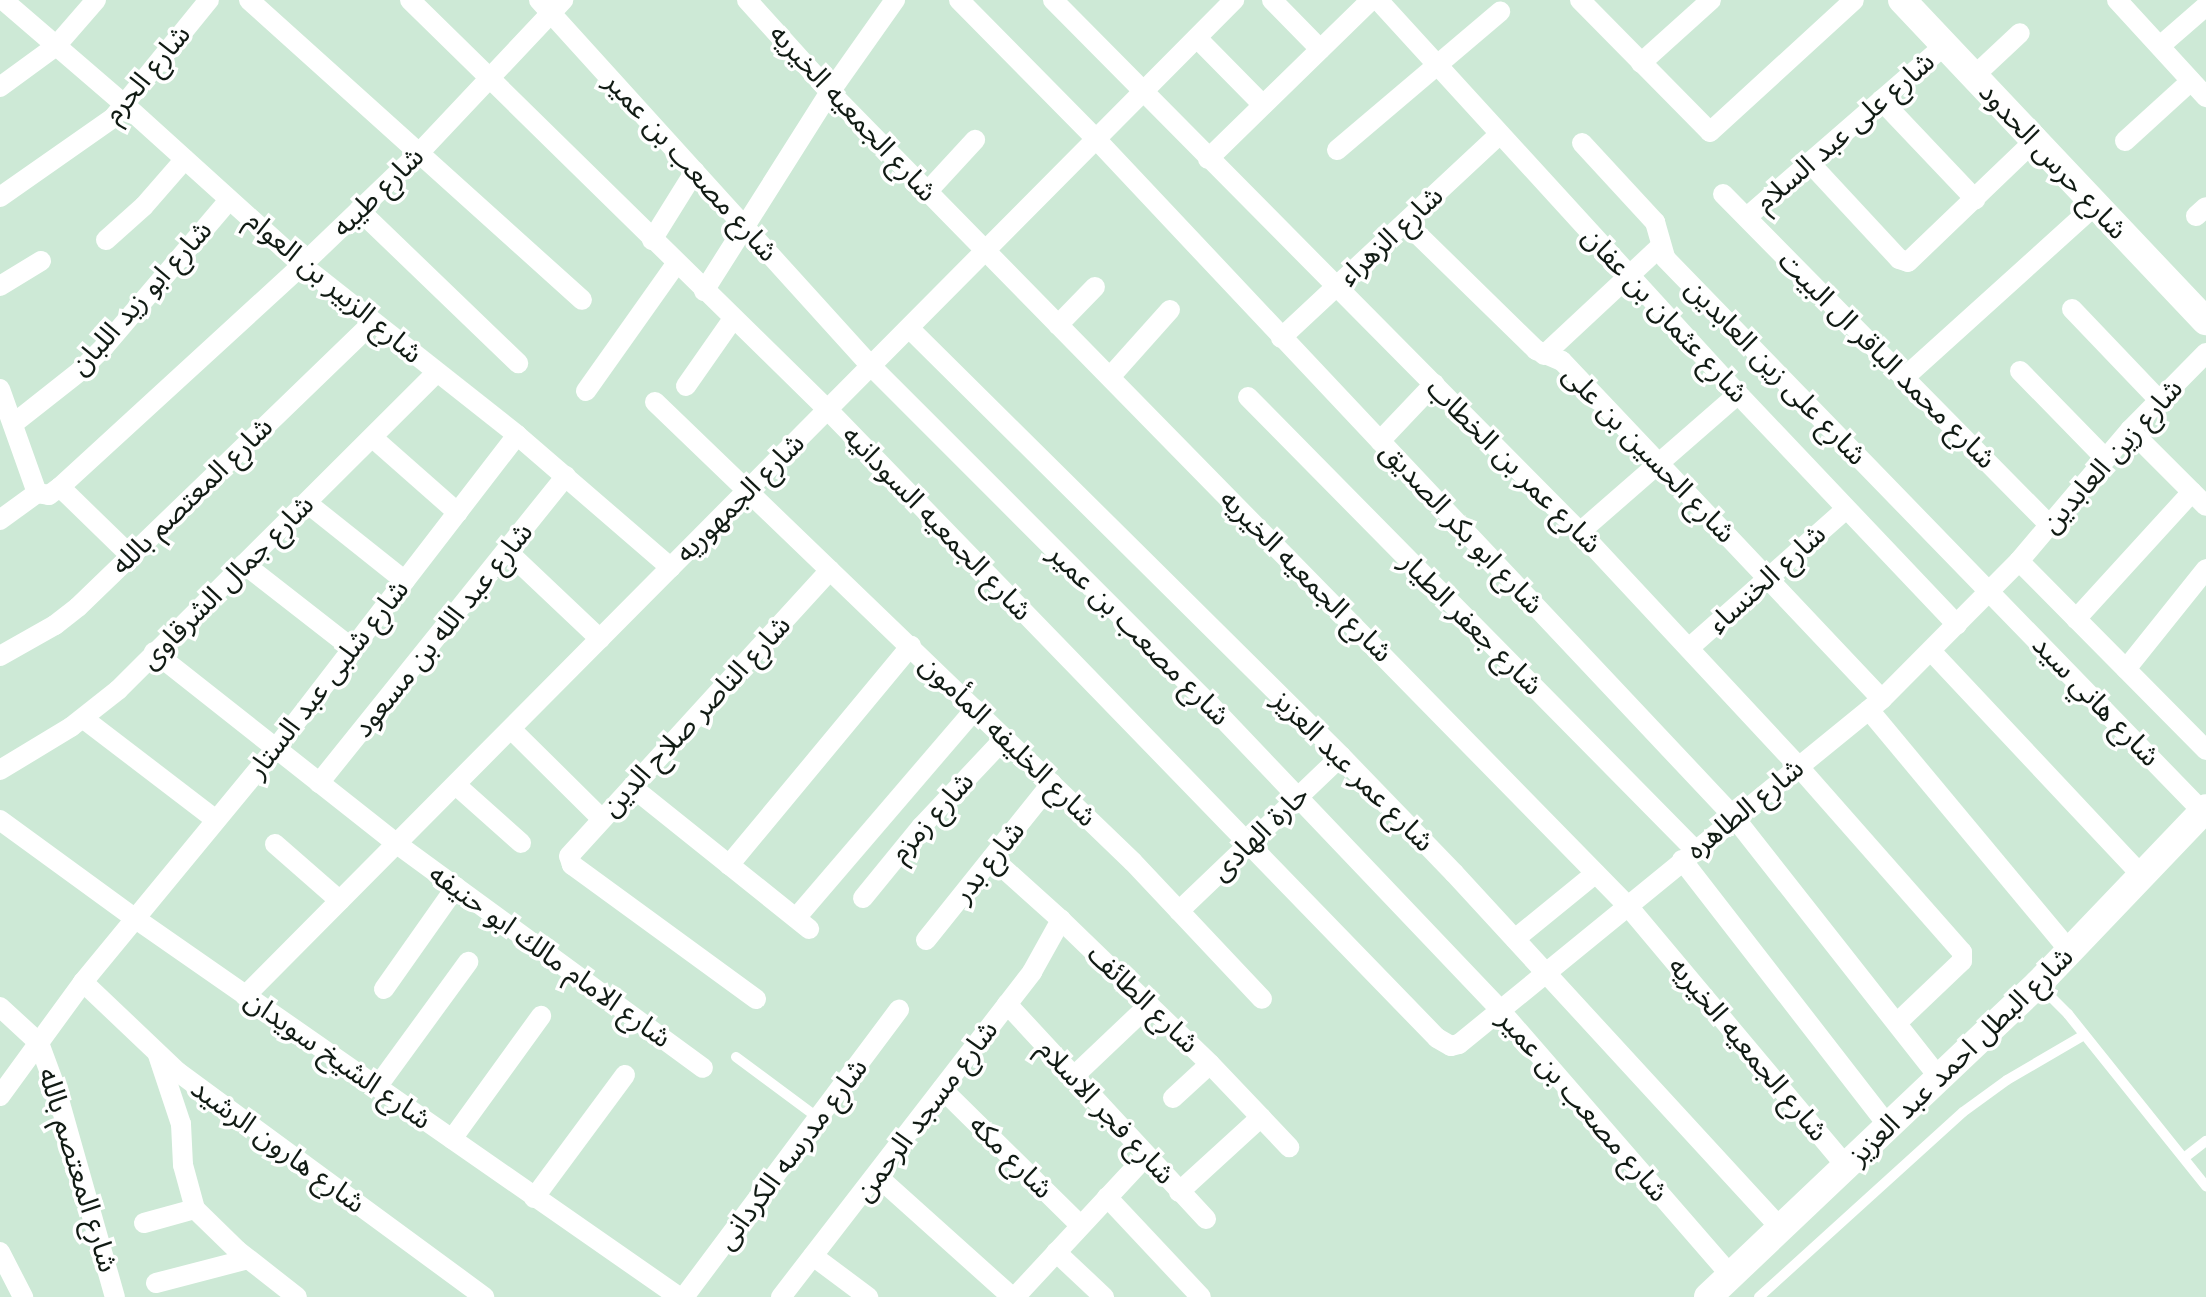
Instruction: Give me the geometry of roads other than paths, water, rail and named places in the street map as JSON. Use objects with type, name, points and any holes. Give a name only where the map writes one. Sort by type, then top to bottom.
[{"type":"main road","name":"شارع حرس الحدود","points":[[1902,0],[2206,321]]},
{"type":"main road","name":"شارع البطل احمد عبد العزيز","points":[[1708,1297],[2038,984],[2204,810]]},
{"type":"street","name":"شارع الزبير بن العوام","points":[[3,0],[302,265],[517,435],[671,568]]},
{"type":"street","points":[[0,87],[56,46],[96,0]]},
{"type":"street","name":"شارع الحرم","points":[[0,197],[99,130],[125,105],[209,0]]},
{"type":"street","points":[[249,0],[582,300]]},
{"type":"street","name":"شارع الجمعيه السودانيه","points":[[410,0],[828,410],[1437,1038],[1451,1046],[1459,1044]]},
{"type":"street","points":[[704,291],[830,92],[895,0]]},
{"type":"street","name":"شارع ابو بكر الصديق","points":[[959,0],[1096,139],[1734,817],[1940,1079]]},
{"type":"street","name":"شارع عمر بن الخطاب","points":[[1053,0],[1580,532],[1798,766],[1958,948],[1964,956],[1962,961],[1897,1023]]},
{"type":"street","name":"شارع الجمهوريه","points":[[245,996],[1234,0]]},
{"type":"street","points":[[1272,0],[1320,49]]},
{"type":"street","points":[[1208,159],[1371,0]]},
{"type":"street","name":"شارع عثمان بن عفان","points":[[1378,0],[1738,394],[1957,625]]},
{"type":"street","points":[[1580,0],[1710,132],[1854,0]]},
{"type":"street","points":[[1641,63],[1711,0]]},
{"type":"street","points":[[2117,0],[2206,97]]},
{"type":"street","name":"شارع الجمعيه الخيريه","points":[[756,3],[830,92],[1627,905],[1847,1167]]},
{"type":"street","name":"شارع طيبه","points":[[37,493],[49,495],[60,487],[302,265],[490,81],[551,4]]},
{"type":"street","name":"شارع مصعب بن عمير","points":[[551,4],[695,171],[871,366],[1297,797],[1500,1010],[1731,1276]]},
{"type":"street","points":[[2160,46],[2206,6]]},
{"type":"street","points":[[1337,150],[1500,12]]},
{"type":"street","points":[[1973,77],[2020,33]]},
{"type":"street","points":[[1197,38],[1263,105]]},
{"type":"street","name":"شارع على عبد السلام","points":[[1747,217],[1944,46]]},
{"type":"street","points":[[2125,141],[2191,81]]},
{"type":"street","points":[[1881,100],[1975,199]]},
{"type":"street","name":"شارع الزهراء","points":[[1281,338],[1500,134]]},
{"type":"street","points":[[927,192],[975,140]]},
{"type":"street","points":[[1809,162],[1903,262],[1913,260],[2034,141]]},
{"type":"street","name":"شارع على زين العابدين","points":[[1582,143],[1655,222],[1665,258],[1990,591]]},
{"type":"street","points":[[106,240],[144,206],[185,159]]},
{"type":"street","points":[[652,240],[695,171]]},
{"type":"street","name":"شارع محمد الباقر ال البيت","points":[[1723,194],[2050,526]]},
{"type":"street","name":"شارع ابو زيد اللبان","points":[[13,424],[80,371],[104,347],[229,200]]},
{"type":"street","points":[[1905,377],[2094,206]]},
{"type":"street","points":[[359,210],[518,363]]},
{"type":"street","name":"شارع الحسين بن على","points":[[1406,223],[1544,355],[1562,361],[1656,464],[1768,578],[1876,705],[2070,951]]},
{"type":"street","points":[[1544,355],[1661,246]]},
{"type":"street","points":[[0,286],[41,261]]},
{"type":"street","points":[[586,391],[676,264]]},
{"type":"street","points":[[1058,325],[1095,287]]},
{"type":"street","points":[[2072,309],[2159,400]]},
{"type":"street","points":[[1110,377],[1170,310]]},
{"type":"street","points":[[686,386],[733,319]]},
{"type":"street","name":"شارع المعتصم بالله","points":[[0,656],[55,625],[131,556],[373,322]]},
{"type":"street","name":"شارع عمر عبد العزيز","points":[[909,328],[1341,756],[1515,939],[1781,1229]]},
{"type":"street","name":"شارع زين العابدين","points":[[2019,561],[2130,430],[2206,353]]},
{"type":"street","points":[[2020,371],[2106,459]]},
{"type":"street","name":"شارع جمال الشرقاوى","points":[[0,770],[84,719],[437,372]]},
{"type":"street","points":[[1380,441],[1434,384]]},
{"type":"street","points":[[1580,532],[1738,394]]},
{"type":"street","points":[[0,520],[37,493],[1,395]]},
{"type":"street","name":"شارع جعفر الطيار","points":[[1248,397],[1688,855],[1889,1127]]},
{"type":"street","name":"شارع الخليفه المأمون","points":[[655,402],[1052,783],[1262,999]]},
{"type":"street","points":[[2076,619],[2199,499],[2130,430]]},
{"type":"street","name":"شارع شلبى عبد الستار","points":[[0,1096],[83,982],[276,748],[517,435]]},
{"type":"street","points":[[373,438],[458,513]]},
{"type":"street","name":"شارع عبد الله بن مسعود","points":[[319,783],[566,476]]},
{"type":"street","points":[[60,487],[131,556]]},
{"type":"street","points":[[307,503],[405,581]]},
{"type":"street","name":"شارع الخنساء","points":[[1689,648],[1846,509]]},
{"type":"street","points":[[507,551],[600,639]]},
{"type":"street","points":[[2019,561],[2206,750]]},
{"type":"street","name":"شارع الطاهره","points":[[1459,1044],[1734,817],[1876,705],[2019,561]]},
{"type":"street","points":[[244,564],[353,649]]},
{"type":"street","points":[[2126,669],[2206,569]]},
{"type":"street","name":"شارع الناصر صلاح الدين","points":[[756,999],[572,865],[572,853],[830,570]]},
{"type":"street","name":"شارع هاني سيد","points":[[1990,591],[2204,810]]},
{"type":"street","points":[[729,865],[911,646]]},
{"type":"street","points":[[1931,651],[2142,876]]},
{"type":"street","name":"شارع الامام مالك ابو حنيفه","points":[[154,652],[397,844],[703,1068]]},
{"type":"street","points":[[632,787],[803,924],[975,709]]},
{"type":"street","points":[[84,719],[216,820]]},
{"type":"street","points":[[511,729],[602,819]]},
{"type":"street","name":"شارع زمزم","points":[[863,898],[921,827],[1004,739]]},
{"type":"street","name":"حارة الهادى","points":[[1179,911],[1341,756]]},
{"type":"street","name":"شارع بدر","points":[[926,940],[1052,783]]},
{"type":"street","points":[[456,785],[521,843]]},
{"type":"street","name":"شارع الشيخ سويدان","points":[[0,820],[245,996],[534,1198],[682,1297]]},
{"type":"street","points":[[275,844],[340,901]]},
{"type":"street","name":"شارع الطائف","points":[[992,858],[1210,1064],[1289,1147]]},
{"type":"street","points":[[1515,939],[1596,873]]},
{"type":"street","points":[[384,989],[456,887]]},
{"type":"street","name":"شارع مسجد الرحمن","points":[[781,1297],[1007,1004],[1048,948],[1061,920]]},
{"type":"street","points":[[377,1087],[468,962]]},
{"type":"street","name":"شارع هارون الرشيد","points":[[83,982],[158,1055],[484,1297]]},
{"type":"street","name":"شارع فجر الاسلام","points":[[1007,1004],[1145,1157],[1206,1219]]},
{"type":"street","points":[[1073,1077],[1149,1005]]},
{"type":"street","points":[[0,1007],[39,1043]]},
{"type":"street","name":"شارع مدرسه الكردانى","points":[[682,1297],[899,1010]]},
{"type":"street","points":[[452,1139],[541,1016]]},
{"type":"street","name":"شارع المعتصم بالله","points":[[39,1043],[56,1089],[115,1297]]},
{"type":"street","points":[[158,1055],[181,1124],[183,1165],[195,1209],[248,1259],[297,1297]]},
{"type":"street","points":[[1173,1098],[1210,1064]]},
{"type":"street","points":[[534,1198],[625,1075]]},
{"type":"street","name":"شارع مكه","points":[[942,1089],[1080,1225]]},
{"type":"street","points":[[1179,1192],[1261,1117]]},
{"type":"street","points":[[877,1176],[1013,1297],[1145,1157]]},
{"type":"street","points":[[1107,1197],[1198,1296]]},
{"type":"street","points":[[144,1223],[195,1209]]},
{"type":"street","points":[[0,1252],[23,1297]]},
{"type":"street","points":[[1056,1252],[1104,1297]]},
{"type":"street","points":[[813,1256],[868,1297]]},
{"type":"street","points":[[156,1283],[248,1259]]},
{"type":"lane","points":[[2038,984],[2084,1035],[2206,1186]]},
{"type":"lane","points":[[1759,1297],[1963,1112],[2007,1080],[2084,1035]]},
{"type":"lane","points":[[736,1057],[818,1118]]},
{"type":"lane","points":[[2184,1158],[2206,1141]]}]
